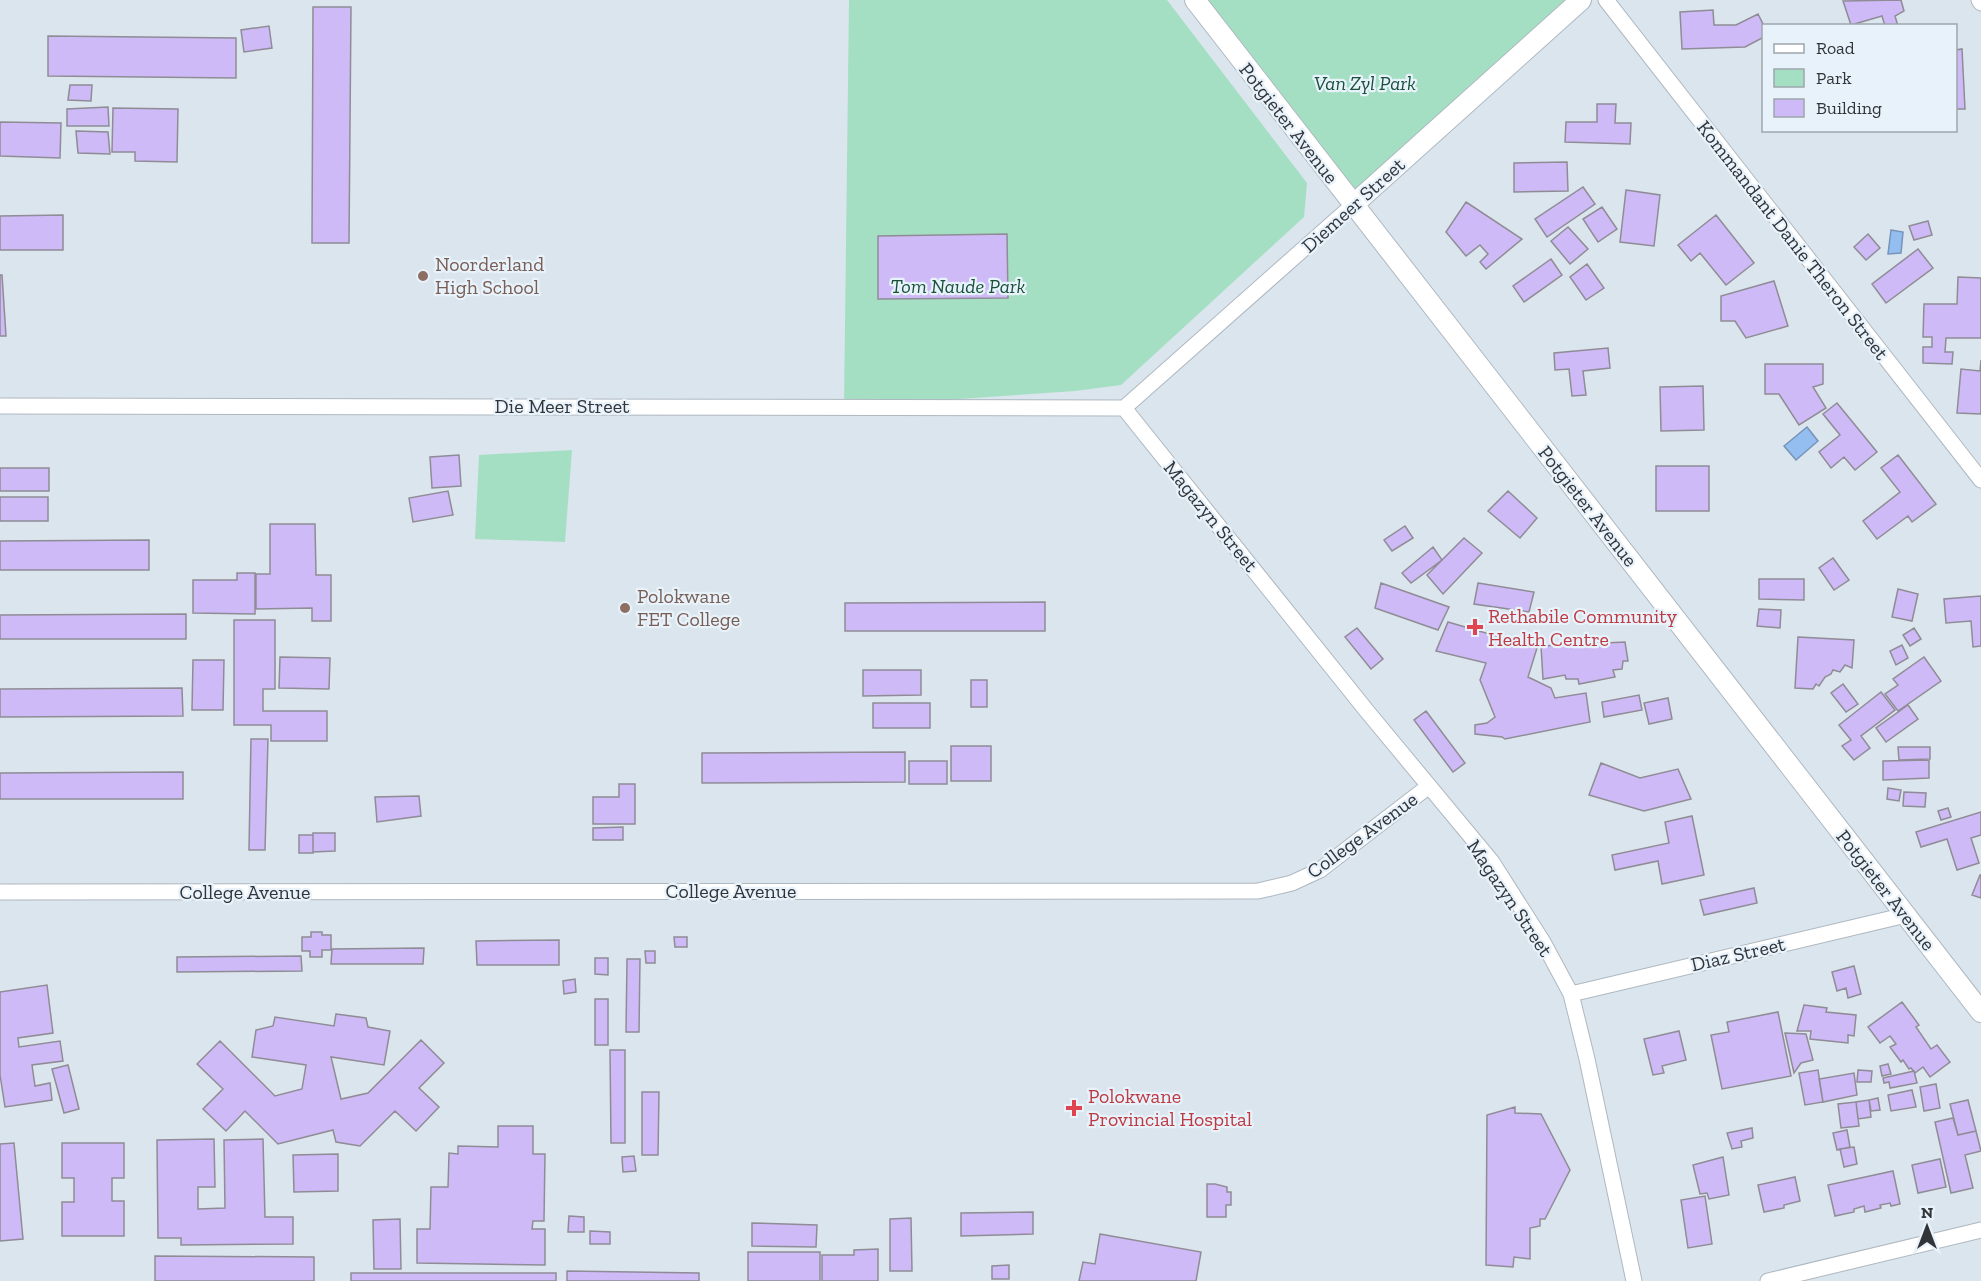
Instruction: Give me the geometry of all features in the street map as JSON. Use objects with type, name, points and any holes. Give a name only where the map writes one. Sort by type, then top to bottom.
[{"type":"street","name":"Potgieter Avenue","points":[[1195,0],[1981,1012]]},
{"type":"street","name":"Diemeer Street","points":[[1124,408],[1581,0]]},
{"type":"street","name":"Kommandant Danie Theron Street","points":[[1606,0],[1981,480]]},
{"type":"street","name":"Die Meer Street","points":[[0,406],[1124,408]]},
{"type":"street","name":"Magazyn Street","points":[[1124,408],[1492,862],[1543,942],[1570,994],[1587,1059],[1634,1281]]},
{"type":"street","name":"College Avenue","points":[[0,892],[1258,891],[1292,883],[1320,870],[1429,786]]},
{"type":"street","name":"Diaz Street","points":[[1570,994],[1906,915]]},
{"type":"street","points":[[1768,1281],[1981,1230]]},
{"type":"green space","name":"Tom Naude Park","points":[[849,0],[1167,0],[1307,183],[1304,217],[1121,385],[1075,391],[844,407]]},
{"type":"green space","name":"Van Zyl Park","points":[[1195,0],[1581,0],[1353,205]]},
{"type":"green space","points":[[572,450],[565,542],[475,539],[479,455]]},
{"type":"water","points":[[1891,230],[1903,232],[1901,253],[1888,254]]},
{"type":"water","points":[[1807,427],[1818,441],[1796,460],[1784,446]]},
{"type":"building","points":[[1901,0],[1904,11],[1895,16],[1897,24],[1884,24],[1882,16],[1851,24],[1843,1]]},
{"type":"building","points":[[313,7],[351,7],[349,243],[312,243]]},
{"type":"building","points":[[1713,10],[1714,25],[1736,25],[1758,14],[1763,24],[1762,38],[1745,47],[1682,49],[1680,12]]},
{"type":"building","points":[[269,26],[272,48],[244,52],[241,30]]},
{"type":"building","points":[[48,36],[236,38],[236,78],[48,76]]},
{"type":"building","points":[[1962,49],[1965,109],[1957,109],[1957,50]]},
{"type":"building","points":[[70,85],[92,85],[91,101],[68,100]]},
{"type":"building","points":[[1597,104],[1616,104],[1615,123],[1631,123],[1630,144],[1565,142],[1566,122],[1597,122]]},
{"type":"building","points":[[108,107],[109,126],[67,126],[67,109]]},
{"type":"building","points":[[113,108],[178,109],[177,162],[135,161],[135,152],[112,152]]},
{"type":"building","points":[[0,122],[61,123],[60,158],[0,156]]},
{"type":"building","points":[[76,131],[108,132],[110,154],[78,153]]},
{"type":"building","points":[[1567,162],[1568,191],[1514,192],[1514,163]]},
{"type":"building","points":[[1583,187],[1595,204],[1547,237],[1535,219]]},
{"type":"building","points":[[1626,190],[1660,195],[1654,246],[1620,242]]},
{"type":"building","points":[[1466,202],[1522,239],[1486,269],[1480,262],[1488,254],[1480,245],[1466,256],[1446,232]]},
{"type":"building","points":[[1602,207],[1617,229],[1598,242],[1583,219]]},
{"type":"building","points":[[63,215],[63,250],[0,250],[0,216]]},
{"type":"building","points":[[1716,215],[1754,263],[1726,285],[1700,253],[1691,261],[1678,245]]},
{"type":"building","points":[[1928,221],[1932,235],[1914,240],[1909,226]]},
{"type":"building","points":[[1568,227],[1588,249],[1570,264],[1551,241]]},
{"type":"building","points":[[1007,234],[1008,298],[878,299],[878,236]]},
{"type":"building","points":[[1868,234],[1880,248],[1866,260],[1854,247]]},
{"type":"building","points":[[1918,249],[1933,268],[1886,303],[1872,284]]},
{"type":"building","points":[[1551,259],[1562,275],[1524,302],[1513,286]]},
{"type":"building","points":[[1587,264],[1604,288],[1586,300],[1570,277]]},
{"type":"building","points":[[0,275],[2,275],[6,336],[0,336]]},
{"type":"building","points":[[1958,277],[1981,278],[1981,338],[1946,338],[1945,352],[1953,352],[1952,364],[1923,363],[1923,347],[1932,347],[1932,337],[1923,337],[1924,304],[1957,304]]},
{"type":"building","points":[[1774,281],[1788,326],[1746,338],[1735,321],[1721,321],[1721,296]]},
{"type":"building","points":[[1608,348],[1610,368],[1583,371],[1586,395],[1572,396],[1569,369],[1555,370],[1554,353]]},
{"type":"building","points":[[1981,360],[1981,414],[1957,413],[1961,369],[1980,371]]},
{"type":"building","points":[[1765,364],[1823,364],[1823,384],[1813,387],[1826,408],[1799,425],[1779,394],[1765,394]]},
{"type":"building","points":[[1703,386],[1704,430],[1661,431],[1660,387]]},
{"type":"building","points":[[1837,403],[1877,452],[1855,470],[1844,457],[1831,468],[1819,452],[1840,435],[1823,414]]},
{"type":"building","points":[[459,455],[461,486],[432,488],[430,457]]},
{"type":"building","points":[[1898,455],[1936,504],[1912,522],[1908,516],[1877,539],[1863,521],[1900,492],[1881,468]]},
{"type":"building","points":[[1656,466],[1709,466],[1709,511],[1656,511]]},
{"type":"building","points":[[0,468],[49,468],[49,491],[0,491]]},
{"type":"building","points":[[448,491],[453,515],[413,522],[409,498]]},
{"type":"building","points":[[1508,491],[1537,518],[1520,538],[1488,511]]},
{"type":"building","points":[[0,497],[48,497],[48,521],[0,521]]},
{"type":"building","points":[[270,524],[315,524],[316,575],[331,575],[331,621],[312,621],[312,608],[256,609],[256,574],[270,574]]},
{"type":"building","points":[[1405,526],[1413,538],[1392,551],[1384,540]]},
{"type":"building","points":[[1464,538],[1482,553],[1443,594],[1427,575]]},
{"type":"building","points":[[149,540],[149,570],[0,570],[0,541]]},
{"type":"building","points":[[1433,547],[1442,560],[1411,583],[1402,573]]},
{"type":"building","points":[[1833,558],[1849,580],[1834,590],[1819,568]]},
{"type":"building","points":[[237,573],[255,573],[255,614],[193,613],[193,580],[237,580]]},
{"type":"building","points":[[1759,579],[1804,579],[1804,600],[1759,599]]},
{"type":"building","points":[[1381,583],[1449,607],[1438,630],[1375,608]]},
{"type":"building","points":[[1478,583],[1534,592],[1529,612],[1474,604]]},
{"type":"building","points":[[1898,589],[1918,594],[1912,621],[1892,617]]},
{"type":"building","points":[[1981,596],[1981,646],[1973,647],[1971,621],[1946,623],[1944,599]]},
{"type":"building","points":[[1045,602],[1045,631],[845,631],[845,603]]},
{"type":"building","points":[[1759,609],[1781,610],[1780,628],[1757,626]]},
{"type":"building","points":[[186,614],[186,639],[0,639],[0,615]]},
{"type":"building","points":[[234,620],[275,620],[275,689],[263,689],[263,711],[327,711],[327,741],[271,741],[271,725],[234,725]]},
{"type":"building","points":[[1448,622],[1537,648],[1528,677],[1551,688],[1555,698],[1586,693],[1590,722],[1505,739],[1475,734],[1475,725],[1487,723],[1495,717],[1480,680],[1486,663],[1436,651]]},
{"type":"building","points":[[1357,628],[1383,659],[1371,669],[1345,637]]},
{"type":"building","points":[[1914,628],[1921,639],[1910,646],[1903,635]]},
{"type":"building","points":[[1798,637],[1854,640],[1852,668],[1845,665],[1840,672],[1833,670],[1819,686],[1816,684],[1813,689],[1795,688]]},
{"type":"building","points":[[1625,642],[1628,661],[1623,661],[1622,669],[1613,670],[1615,677],[1579,684],[1578,679],[1566,679],[1565,675],[1543,679],[1541,646]]},
{"type":"building","points":[[1902,645],[1908,658],[1896,665],[1890,651]]},
{"type":"building","points":[[280,657],[330,658],[329,689],[279,688]]},
{"type":"building","points":[[1924,657],[1941,681],[1898,711],[1885,694],[1898,685],[1893,679]]},
{"type":"building","points":[[193,660],[224,660],[223,710],[192,710]]},
{"type":"building","points":[[863,670],[921,670],[921,695],[863,696]]},
{"type":"building","points":[[971,680],[987,680],[987,707],[971,707]]},
{"type":"building","points":[[1843,684],[1858,704],[1846,712],[1831,693]]},
{"type":"building","points":[[182,688],[183,716],[0,717],[0,689]]},
{"type":"building","points":[[1881,692],[1895,710],[1861,736],[1870,748],[1854,760],[1842,746],[1851,740],[1839,725]]},
{"type":"building","points":[[1639,695],[1642,710],[1604,717],[1602,702]]},
{"type":"building","points":[[1668,698],[1672,719],[1649,724],[1644,703]]},
{"type":"building","points":[[873,703],[930,703],[930,728],[873,728]]},
{"type":"building","points":[[1908,705],[1918,719],[1886,742],[1876,728]]},
{"type":"building","points":[[1426,711],[1465,763],[1453,772],[1414,720]]},
{"type":"building","points":[[251,739],[268,739],[265,850],[249,850]]},
{"type":"building","points":[[951,746],[991,746],[991,781],[951,781]]},
{"type":"building","points":[[1898,747],[1930,747],[1930,759],[1899,760]]},
{"type":"building","points":[[905,752],[905,782],[702,783],[702,753]]},
{"type":"building","points":[[1929,760],[1929,778],[1883,780],[1883,761]]},
{"type":"building","points":[[909,761],[947,761],[947,784],[909,784]]},
{"type":"building","points":[[1601,763],[1640,778],[1678,769],[1691,799],[1644,811],[1589,795]]},
{"type":"building","points":[[183,772],[183,799],[0,799],[0,773]]},
{"type":"building","points":[[619,784],[635,784],[635,824],[593,824],[593,797],[619,797]]},
{"type":"building","points":[[1888,788],[1901,790],[1899,801],[1887,799]]},
{"type":"building","points":[[1904,792],[1926,793],[1925,807],[1903,806]]},
{"type":"building","points":[[419,796],[421,816],[377,822],[375,797]]},
{"type":"building","points":[[1948,808],[1951,817],[1941,820],[1938,811]]},
{"type":"building","points":[[1981,812],[1981,835],[1971,838],[1979,863],[1957,870],[1947,839],[1921,847],[1916,832]]},
{"type":"building","points":[[1692,816],[1704,875],[1662,884],[1658,861],[1615,870],[1612,855],[1669,843],[1665,822]]},
{"type":"building","points":[[623,827],[623,840],[593,840],[593,828]]},
{"type":"building","points":[[313,833],[335,833],[335,851],[313,852]]},
{"type":"building","points":[[299,835],[313,835],[313,853],[299,853]]},
{"type":"building","points":[[1981,875],[1981,898],[1972,895]]},
{"type":"building","points":[[1754,888],[1757,903],[1704,915],[1700,900]]},
{"type":"building","points":[[311,932],[331,935],[331,950],[322,950],[322,957],[310,957],[310,951],[302,951],[302,937],[311,937]]},
{"type":"building","points":[[674,937],[687,937],[687,947],[675,947]]},
{"type":"building","points":[[559,940],[559,965],[477,965],[476,941]]},
{"type":"building","points":[[424,948],[423,964],[331,964],[332,949]]},
{"type":"building","points":[[645,951],[655,951],[655,963],[646,963]]},
{"type":"building","points":[[301,956],[302,971],[177,972],[177,957]]},
{"type":"building","points":[[595,958],[608,958],[608,975],[595,974]]},
{"type":"building","points":[[627,959],[640,959],[639,1032],[626,1032]]},
{"type":"building","points":[[1854,966],[1861,994],[1848,998],[1846,988],[1837,991],[1832,972]]},
{"type":"building","points":[[575,979],[576,992],[564,994],[563,981]]},
{"type":"building","points":[[47,985],[53,1033],[18,1038],[19,1047],[60,1041],[63,1061],[32,1065],[35,1086],[50,1083],[52,1100],[5,1107],[0,1075],[0,992]]},
{"type":"building","points":[[595,999],[608,999],[608,1045],[595,1045]]},
{"type":"building","points":[[1902,1002],[1919,1025],[1916,1027],[1931,1049],[1937,1045],[1950,1062],[1930,1077],[1923,1067],[1915,1073],[1911,1068],[1909,1069],[1890,1047],[1896,1044],[1890,1036],[1880,1043],[1868,1027]]},
{"type":"building","points":[[1804,1005],[1827,1008],[1826,1012],[1856,1015],[1854,1036],[1848,1035],[1848,1043],[1810,1039],[1811,1031],[1797,1031]]},
{"type":"building","points":[[1778,1012],[1791,1076],[1722,1089],[1711,1035],[1729,1032],[1727,1022]]},
{"type":"building","points":[[336,1014],[366,1018],[368,1027],[390,1031],[384,1065],[331,1057],[341,1099],[368,1093],[421,1040],[444,1063],[419,1088],[439,1107],[416,1131],[395,1111],[360,1146],[336,1142],[333,1130],[278,1144],[245,1111],[226,1131],[203,1109],[223,1089],[197,1064],[220,1041],[275,1096],[302,1089],[306,1065],[252,1057],[256,1030],[273,1026],[275,1017],[334,1026]]},
{"type":"building","points":[[1679,1031],[1686,1060],[1662,1066],[1664,1073],[1653,1075],[1644,1039]]},
{"type":"building","points":[[1785,1033],[1806,1034],[1813,1060],[1801,1063],[1794,1073]]},
{"type":"building","points":[[610,1050],[625,1050],[625,1143],[611,1143]]},
{"type":"building","points":[[1888,1064],[1891,1074],[1882,1076],[1880,1066]]},
{"type":"building","points":[[68,1065],[79,1109],[64,1113],[52,1069]]},
{"type":"building","points":[[1818,1070],[1823,1102],[1805,1105],[1799,1073]]},
{"type":"building","points":[[1858,1070],[1872,1071],[1871,1082],[1857,1082]]},
{"type":"building","points":[[1914,1071],[1917,1083],[1890,1088],[1889,1082],[1884,1083],[1883,1078]]},
{"type":"building","points":[[1854,1073],[1857,1095],[1823,1102],[1819,1079]]},
{"type":"building","points":[[1936,1084],[1940,1108],[1924,1111],[1920,1087]]},
{"type":"building","points":[[1912,1090],[1916,1107],[1891,1111],[1888,1095]]},
{"type":"building","points":[[642,1092],[659,1092],[658,1155],[642,1155]]},
{"type":"building","points":[[1878,1098],[1880,1110],[1871,1111],[1869,1100]]},
{"type":"building","points":[[1869,1100],[1871,1117],[1858,1119],[1856,1102]]},
{"type":"building","points":[[1968,1100],[1976,1131],[1958,1135],[1950,1104]]},
{"type":"building","points":[[1856,1102],[1859,1126],[1841,1128],[1838,1104]]},
{"type":"building","points":[[1515,1107],[1515,1113],[1541,1114],[1570,1170],[1545,1219],[1540,1219],[1540,1226],[1530,1228],[1530,1259],[1514,1257],[1513,1267],[1486,1265],[1487,1115]]},
{"type":"building","points":[[1953,1118],[1958,1135],[1976,1131],[1981,1151],[1965,1155],[1973,1188],[1951,1193],[1935,1122]]},
{"type":"building","points":[[498,1126],[533,1126],[533,1154],[545,1154],[544,1221],[533,1221],[532,1229],[545,1229],[545,1265],[417,1263],[417,1229],[430,1229],[431,1187],[448,1187],[449,1153],[458,1154],[458,1146],[498,1147]]},
{"type":"building","points":[[1752,1128],[1753,1138],[1741,1141],[1742,1147],[1732,1149],[1727,1133]]},
{"type":"building","points":[[1847,1130],[1850,1147],[1837,1150],[1833,1133]]},
{"type":"building","points":[[214,1139],[215,1187],[198,1187],[198,1209],[225,1208],[224,1140],[263,1139],[265,1217],[293,1217],[293,1244],[181,1245],[181,1238],[158,1238],[157,1140]]},
{"type":"building","points":[[14,1143],[23,1239],[0,1241],[0,1144]]},
{"type":"building","points":[[62,1143],[124,1143],[124,1178],[112,1178],[112,1201],[124,1201],[124,1236],[62,1236],[62,1202],[74,1202],[74,1178],[62,1178]]},
{"type":"building","points":[[1854,1147],[1857,1164],[1844,1167],[1840,1149]]},
{"type":"building","points":[[338,1154],[338,1191],[294,1192],[293,1155]]},
{"type":"building","points":[[634,1156],[636,1171],[623,1172],[622,1157]]},
{"type":"building","points":[[1723,1157],[1729,1195],[1709,1199],[1707,1193],[1700,1194],[1693,1165]]},
{"type":"building","points":[[1940,1159],[1946,1187],[1918,1193],[1912,1165]]},
{"type":"building","points":[[1893,1171],[1900,1204],[1880,1205],[1881,1208],[1865,1212],[1864,1206],[1854,1209],[1854,1212],[1835,1216],[1828,1185]]},
{"type":"building","points":[[1795,1177],[1800,1201],[1784,1205],[1784,1208],[1764,1212],[1758,1185]]},
{"type":"building","points":[[1207,1184],[1227,1187],[1227,1192],[1231,1192],[1231,1205],[1226,1205],[1226,1217],[1207,1217]]},
{"type":"building","points":[[1705,1196],[1712,1244],[1688,1248],[1681,1200]]},
{"type":"building","points":[[1033,1212],[1033,1234],[961,1236],[961,1213]]},
{"type":"building","points":[[569,1216],[584,1217],[584,1232],[568,1232]]},
{"type":"building","points":[[911,1218],[912,1271],[890,1271],[890,1219]]},
{"type":"building","points":[[400,1219],[401,1269],[374,1269],[373,1220]]},
{"type":"building","points":[[752,1223],[817,1225],[816,1247],[752,1246]]},
{"type":"building","points":[[590,1231],[610,1232],[610,1244],[590,1244]]},
{"type":"building","points":[[1100,1234],[1201,1252],[1196,1281],[1079,1281],[1083,1262],[1095,1264]]},
{"type":"building","points":[[878,1249],[878,1281],[822,1281],[822,1255],[854,1255],[854,1250]]},
{"type":"building","points":[[748,1252],[820,1252],[820,1281],[748,1281]]},
{"type":"building","points":[[155,1256],[314,1257],[314,1281],[155,1281]]},
{"type":"building","points":[[1009,1265],[1009,1279],[992,1279],[992,1266]]},
{"type":"building","points":[[567,1271],[699,1273],[699,1281],[567,1281]]},
{"type":"building","points":[[351,1273],[556,1273],[556,1281],[351,1281]]},
{"type":"place","name":"Noorderland High School","points":[[423,276]]},
{"type":"place","name":"Polokwane FET College","points":[[625,608]]},
{"type":"place","name":"Rethabile Community Health Centre","points":[[1475,627]]},
{"type":"place","name":"Polokwane Provincial Hospital","points":[[1074,1108]]}]
